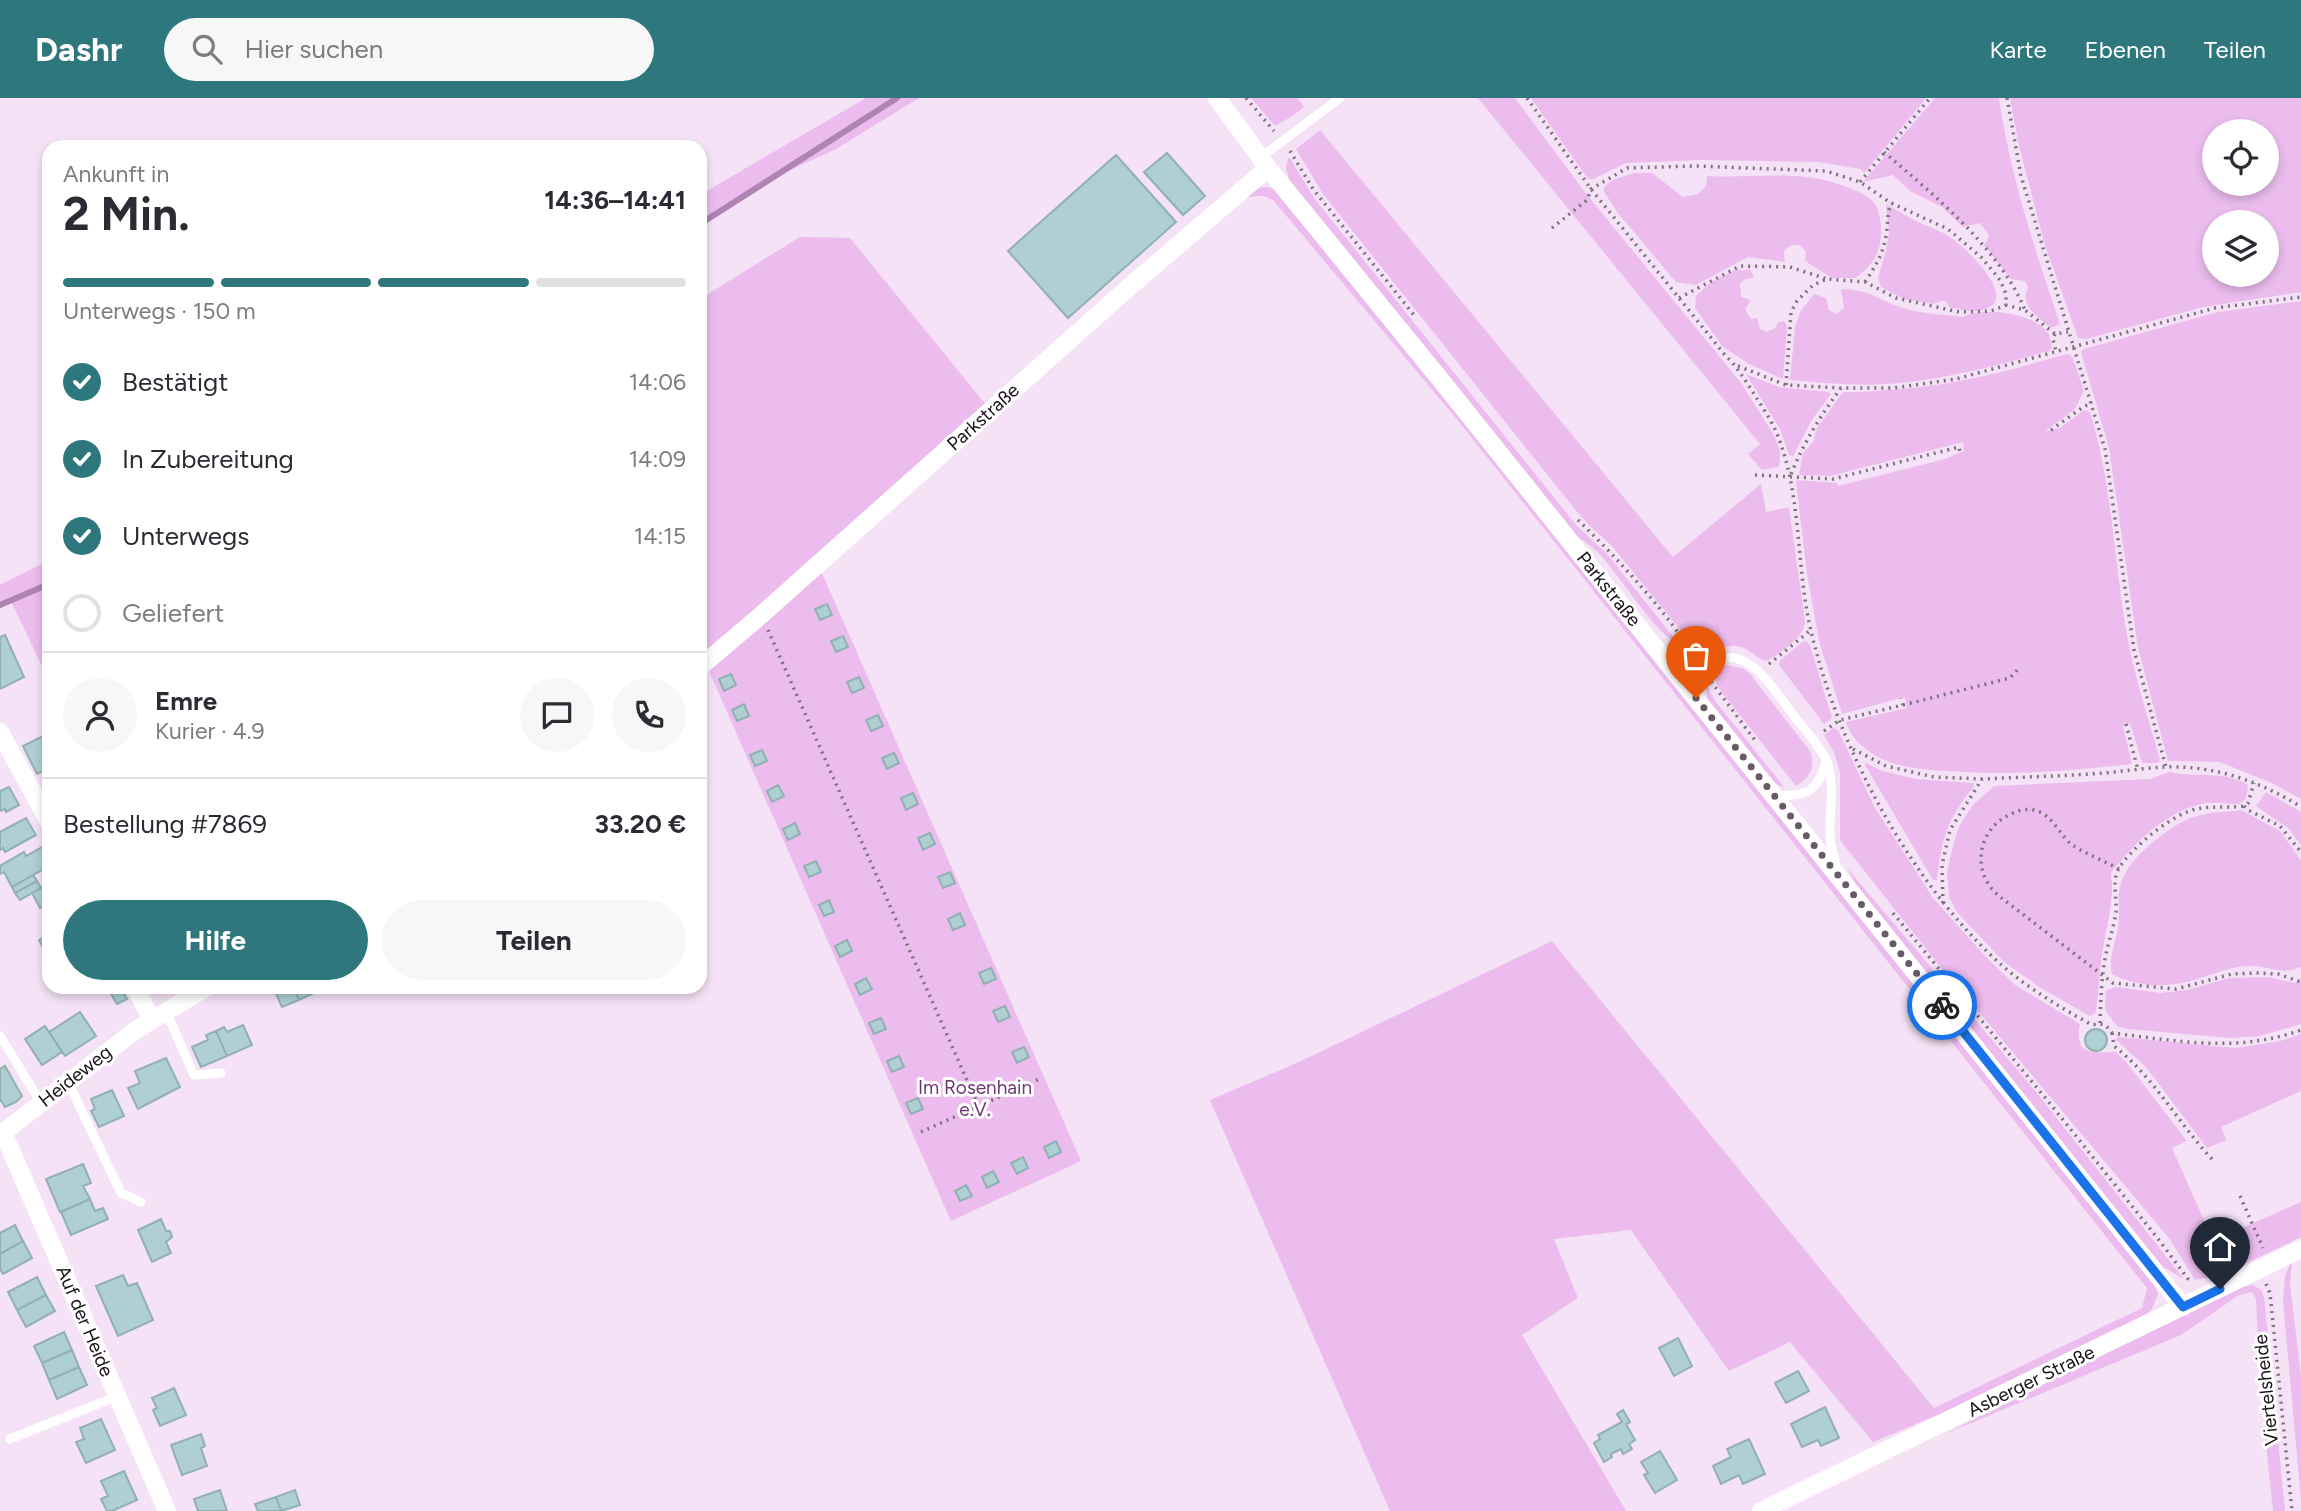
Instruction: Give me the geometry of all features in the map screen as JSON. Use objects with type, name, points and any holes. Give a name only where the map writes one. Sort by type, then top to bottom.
[{"type":"street","name":"Parkstraße","points":[[1217,98],[1264,163],[2183,1307]]},
{"type":"street","name":"Parkstraße","points":[[707,661],[1118,297],[1264,163]]},
{"type":"street","points":[[0,732],[42,809]]},
{"type":"street","points":[[141,994],[159,1016]]},
{"type":"street","name":"Heideweg","points":[[2,1133],[136,1030],[195,994]]},
{"type":"street","name":"Auf der Heide","points":[[2,1133],[167,1511]]},
{"type":"street","name":"Asberger Straße","points":[[1761,1511],[2301,1249]]},
{"type":"lane","points":[[1264,163],[1283,141],[1340,98]]},
{"type":"lane","points":[[1681,679],[1699,664],[1723,657],[1744,659],[1761,671],[1827,760],[1832,782],[1830,836],[1838,875]]},
{"type":"lane","points":[[1775,796],[1797,795],[1810,790],[1822,778],[1827,760]]},
{"type":"lane","points":[[159,1016],[194,1075],[221,1073]]},
{"type":"lane","points":[[0,1036],[41,1103]]},
{"type":"lane","points":[[68,1082],[121,1193],[141,1202]]},
{"type":"lane","points":[[10,1440],[118,1396]]},
{"type":"path","points":[[1247,98],[1283,141],[1313,189],[1415,316]]},
{"type":"path","points":[[1527,98],[1591,189],[1736,365],[1779,437],[1790,476],[1811,630],[1840,720],[1884,814],[1944,905],[1995,960],[2065,1010],[2092,1025],[2100,1023],[2108,1026],[2114,1046],[2147,1077],[2193,1139],[2212,1159]]},
{"type":"path","points":[[1860,182],[1930,98]]},
{"type":"path","points":[[2007,98],[2007,110],[2021,176],[2105,449],[2134,650],[2166,767]]},
{"type":"path","points":[[1884,152],[1933,194],[1976,237],[2017,290],[2025,310]]},
{"type":"path","points":[[1552,228],[1587,200],[1591,189],[1627,168],[1696,166],[1826,171],[1860,182],[1891,203],[1948,229],[1982,258],[2000,280],[2006,294],[2006,305]]},
{"type":"path","points":[[1865,282],[1881,256],[1891,203]]},
{"type":"path","points":[[1679,298],[1740,266],[1790,267],[1827,279],[1865,282],[1895,298],[1959,312],[1991,311],[2006,305],[2025,310],[2055,334],[2068,332]]},
{"type":"path","points":[[1786,385],[1791,312],[1797,300],[1813,285],[1827,279]]},
{"type":"path","points":[[1736,365],[1786,385],[1893,388],[1956,379],[2214,308],[2301,297]]},
{"type":"path","points":[[2055,334],[2053,339],[2056,351]]},
{"type":"path","points":[[1790,476],[1813,428],[1841,388]]},
{"type":"path","points":[[2051,430],[2092,403]]},
{"type":"path","points":[[1755,475],[1833,479],[1959,447],[1960,452]]},
{"type":"path","points":[[1575,517],[1609,550],[1683,638],[1757,743]]},
{"type":"path","points":[[760,616],[978,1105]]},
{"type":"path","points":[[1761,671],[1811,630]]},
{"type":"path","points":[[1812,740],[1840,720],[2010,678],[2019,668]]},
{"type":"path","points":[[1901,698],[1903,705]]},
{"type":"path","points":[[2126,724],[2138,770]]},
{"type":"path","points":[[1853,749],[1886,766],[1934,777],[1982,779],[2166,767],[2201,769],[2243,778],[2301,807]]},
{"type":"path","points":[[1944,905],[1942,865],[1950,830],[1982,779]]},
{"type":"path","points":[[2100,1023],[2103,974],[2116,911],[2115,881],[2119,869],[2136,848],[2161,826],[2185,812],[2208,806],[2244,806],[2248,803],[2254,783]]},
{"type":"path","points":[[2244,806],[2280,826],[2301,852]]},
{"type":"path","points":[[2119,869],[2079,849],[2063,836],[2052,820],[2041,812],[2030,809],[2002,818],[1991,826],[1984,837],[1982,864],[1988,884],[2004,900],[2113,983],[2176,989],[2232,974],[2278,974],[2300,979]]},
{"type":"path","points":[[1890,909],[2159,1240],[2200,1298]]},
{"type":"path","points":[[2112,1033],[2234,1045],[2285,1036],[2301,1030]]},
{"type":"path","points":[[921,1132],[1039,1079]]},
{"type":"path","name":"Viertelsheide","points":[[2240,1196],[2265,1267],[2270,1293],[2292,1511]]},
{"type":"green space","points":[[866,98],[919,98],[836,149],[751,188],[707,219],[707,191]]},
{"type":"green space","points":[[1251,98],[1298,98],[1304,107],[1275,126]]},
{"type":"green space","points":[[1478,98],[1515,98],[1584,191],[1741,383],[1774,435],[1780,452],[1779,467],[1762,470],[1748,454],[1760,444]]},
{"type":"green space","points":[[1531,98],[1926,98],[1864,173],[1860,169],[1818,162],[1702,160],[1626,163],[1588,179]]},
{"type":"green space","points":[[1935,98],[1999,98],[2017,184],[2060,324],[2051,328],[2028,306],[2028,288],[2025,281],[2011,279],[1984,245],[1989,235],[1980,223],[1963,227],[1942,207],[1910,191],[1893,175],[1863,182]]},
{"type":"green space","points":[[2010,98],[2301,98],[2301,292],[2203,307],[2086,339],[2078,338],[2044,242],[2019,146]]},
{"type":"green space","points":[[1320,130],[1673,557],[1761,484],[1766,512],[1789,507],[1805,621],[1801,633],[1790,644],[1766,661],[1736,646],[1696,649],[1611,545],[1578,513],[1323,194],[1296,149]]},
{"type":"green space","points":[[1288,158],[1314,198],[1577,526],[1607,554],[1679,644],[1669,638],[1649,617],[1599,554],[1576,536],[1289,180],[1286,168]]},
{"type":"green space","points":[[1634,173],[1652,173],[1683,197],[1698,194],[1706,186],[1707,176],[1808,177],[1841,185],[1870,199],[1878,210],[1881,236],[1878,251],[1867,268],[1855,278],[1832,278],[1805,261],[1806,252],[1801,246],[1794,245],[1784,251],[1785,262],[1748,257],[1696,285],[1676,282],[1617,212],[1603,190],[1612,181]]},
{"type":"green space","points":[[1264,187],[1279,192],[2153,1280],[2158,1294],[2152,1309],[2145,1316],[1940,1414],[1873,1442],[1790,1342],[1729,1371],[1631,1230],[1554,1239],[1578,1298],[1522,1335],[1626,1511],[1390,1511],[1210,1100],[1299,1062],[1552,941],[1934,1408],[2142,1308],[2147,1288],[1460,423],[1274,201],[1260,196],[1236,202],[1254,189]]},
{"type":"green space","points":[[1886,204],[1947,235],[1968,252],[1995,288],[1996,299],[1990,307],[1976,311],[1949,307],[1945,300],[1933,304],[1904,299],[1881,287],[1878,277],[1889,234]]},
{"type":"green space","points":[[800,237],[850,238],[987,406],[707,652],[707,295]]},
{"type":"green space","points":[[1737,269],[1750,269],[1754,278],[1745,279],[1740,284],[1741,297],[1751,300],[1745,309],[1751,319],[1757,318],[1760,329],[1767,332],[1775,328],[1778,322],[1784,321],[1787,326],[1783,379],[1749,364],[1723,347],[1695,308],[1696,296],[1711,282]]},
{"type":"green space","points":[[1841,289],[1868,293],[1903,308],[1925,313],[1963,317],[1994,312],[2019,316],[2040,325],[2050,337],[2052,348],[1993,366],[1918,381],[1858,385],[1790,380],[1795,327],[1800,312],[1814,294],[1826,298],[1829,310],[1836,314],[1844,308]]},
{"type":"green space","points":[[2301,301],[2301,799],[2272,783],[2220,762],[2168,761],[2138,648],[2109,448],[2081,352],[2218,312]]},
{"type":"green space","points":[[2069,354],[2073,358],[2084,391],[2075,409],[2045,431],[2060,428],[2084,410],[2090,412],[2104,469],[2128,641],[2160,760],[2158,763],[2142,763],[2130,723],[2123,726],[2132,764],[1987,773],[1916,768],[1881,758],[1857,741],[1846,722],[1907,708],[1905,697],[1842,714],[1819,641],[1807,574],[1796,482],[1837,483],[1838,486],[1945,459],[1964,451],[1963,442],[1830,476],[1799,475],[1803,453],[1813,442],[1817,428],[1843,392],[1954,382]]},
{"type":"green space","points":[[1746,374],[1779,387],[1831,394],[1813,418],[1793,456],[1789,455],[1780,429]]},
{"type":"green space","points":[[42,564],[42,666],[11,601],[0,608],[0,585]]},
{"type":"green space","name":"Im Rosenhain e.V.","points":[[821,571],[1081,1161],[951,1221],[709,671]]},
{"type":"green space","points":[[1806,641],[1810,645],[1832,718],[1824,724],[1779,665],[1780,661]]},
{"type":"green space","points":[[1727,665],[1744,669],[1750,674],[1810,751],[1810,772],[1796,786],[1717,685],[1714,671]]},
{"type":"green space","points":[[1706,684],[1716,702],[1785,788],[1771,781],[1707,700]]},
{"type":"green space","points":[[1833,728],[1838,730],[1875,808],[1933,898],[2015,985],[2080,1024],[2079,1035],[2083,1047],[2093,1052],[2116,1052],[2187,1141],[2172,1148],[2213,1241],[2301,1202],[2301,1237],[2221,1275],[2195,1280],[2169,1238],[1935,960],[1840,840],[1840,772],[1834,752],[1824,735]]},
{"type":"green space","points":[[1866,763],[1882,771],[1916,779],[1974,783],[1947,830],[1937,880],[1933,880]]},
{"type":"green space","points":[[2169,772],[2240,780],[2248,785],[2246,798],[2240,804],[2207,803],[2179,812],[2141,839],[2111,873],[2111,904],[2096,1010],[2090,1016],[2041,988],[2004,962],[1957,912],[1949,897],[1947,873],[1959,826],[1973,805],[1994,786],[2150,779]]},
{"type":"green space","points":[[2266,792],[2301,812],[2301,845],[2288,828],[2256,806]]},
{"type":"green space","points":[[2241,810],[2280,831],[2301,860],[2301,967],[2281,970],[2256,966],[2240,967],[2164,985],[2136,983],[2112,974],[2111,961],[2118,926],[2120,887],[2133,863],[2164,833],[2187,820],[2197,816]]},
{"type":"green space","points":[[1847,868],[2036,1092],[2184,1279],[2163,1267],[1863,897]]},
{"type":"green space","points":[[2268,977],[2295,983],[2301,979],[2301,1024],[2260,1036],[2230,1038],[2127,1029],[2117,1026],[2105,1010],[2106,990],[2117,987],[2160,993],[2187,990],[2229,978]]},
{"type":"green space","points":[[2301,1034],[2301,1091],[2221,1127],[2226,1140],[2207,1148],[2146,1067],[2116,1040],[2118,1037],[2236,1048],[2280,1041]]},
{"type":"green space","points":[[2292,1259],[2290,1284],[2301,1377],[2301,1500],[2283,1302],[2285,1276]]},
{"type":"green space","points":[[2253,1285],[2261,1290],[2264,1297],[2285,1511],[2273,1511],[2261,1395],[2256,1299],[2252,1292],[2239,1295],[2181,1335],[1945,1434],[2222,1295]]},
{"type":"building","points":[[1167,153],[1205,196],[1183,215],[1144,172]]},
{"type":"building","points":[[1116,155],[1176,222],[1068,318],[1008,251]]},
{"type":"building","points":[[827,604],[832,615],[820,620],[815,609]]},
{"type":"building","points":[[5,635],[24,677],[0,689],[0,637]]},
{"type":"building","points":[[843,636],[848,647],[836,652],[831,641]]},
{"type":"building","points":[[731,674],[736,685],[724,691],[719,679]]},
{"type":"building","points":[[859,677],[864,688],[852,693],[847,682]]},
{"type":"building","points":[[744,704],[749,716],[737,721],[732,710]]},
{"type":"building","points":[[878,715],[883,726],[871,731],[866,720]]},
{"type":"building","points":[[42,736],[42,772],[37,774],[23,746]]},
{"type":"building","points":[[762,750],[767,761],[755,766],[750,755]]},
{"type":"building","points":[[894,753],[899,763],[887,769],[882,758]]},
{"type":"building","points":[[778,785],[784,796],[772,802],[767,791]]},
{"type":"building","points":[[9,787],[19,805],[6,812],[5,809],[0,811],[0,791]]},
{"type":"building","points":[[913,793],[918,804],[906,810],[901,798]]},
{"type":"building","points":[[26,818],[36,835],[5,852],[3,848],[0,850],[0,832]]},
{"type":"building","points":[[795,823],[800,834],[788,840],[783,829]]},
{"type":"building","points":[[930,833],[935,844],[923,850],[918,838]]},
{"type":"building","points":[[42,847],[42,870],[12,887],[4,872],[0,874],[0,866],[24,852],[26,856]]},
{"type":"building","points":[[816,861],[821,872],[809,877],[804,866]]},
{"type":"building","points":[[950,872],[955,883],[943,888],[938,877]]},
{"type":"building","points":[[33,875],[37,881],[15,893],[12,887]]},
{"type":"building","points":[[37,881],[41,888],[20,900],[15,893]]},
{"type":"building","points":[[42,888],[42,907],[40,908],[32,893]]},
{"type":"building","points":[[829,900],[834,912],[824,916],[819,905]]},
{"type":"building","points":[[960,913],[965,925],[953,930],[948,919]]},
{"type":"building","points":[[847,940],[852,951],[840,957],[835,946]]},
{"type":"building","points":[[991,968],[996,979],[984,984],[979,973]]},
{"type":"building","points":[[866,978],[872,989],[860,995],[855,984]]},
{"type":"building","points":[[111,994],[124,994],[127,999],[117,1004]]},
{"type":"building","points":[[276,994],[297,994],[299,1000],[282,1007]]},
{"type":"building","points":[[297,994],[312,994],[299,1000]]},
{"type":"building","points":[[1005,1006],[1010,1017],[998,1022],[993,1011]]},
{"type":"building","points":[[80,1012],[96,1036],[65,1056],[49,1032]]},
{"type":"building","points":[[881,1018],[886,1029],[874,1034],[869,1023]]},
{"type":"building","points":[[243,1025],[252,1045],[227,1056],[216,1031],[224,1027],[227,1032]]},
{"type":"building","points":[[45,1026],[62,1052],[42,1065],[25,1039]]},
{"type":"building","points":[[2096,1029],[2104,1032],[2107,1040],[2104,1048],[2096,1051],[2088,1048],[2085,1040],[2088,1032]]},
{"type":"building","points":[[216,1031],[227,1056],[201,1067],[192,1047],[208,1040],[206,1035]]},
{"type":"building","points":[[1024,1047],[1029,1057],[1017,1063],[1012,1052]]},
{"type":"building","points":[[899,1056],[904,1067],[892,1072],[887,1061]]},
{"type":"building","points":[[166,1058],[180,1087],[138,1109],[128,1088],[140,1083],[135,1071]]},
{"type":"building","points":[[5,1066],[22,1096],[5,1107],[0,1099],[0,1069]]},
{"type":"building","points":[[112,1090],[124,1116],[99,1127],[91,1111],[95,1109],[91,1099]]},
{"type":"building","points":[[918,1098],[923,1109],[911,1114],[906,1103]]},
{"type":"building","points":[[1056,1141],[1061,1152],[1049,1158],[1044,1147]]},
{"type":"building","points":[[1023,1157],[1028,1168],[1017,1174],[1011,1163]]},
{"type":"building","points":[[83,1164],[91,1183],[83,1186],[90,1199],[60,1212],[46,1179]]},
{"type":"building","points":[[993,1171],[999,1182],[987,1188],[982,1177]]},
{"type":"building","points":[[966,1185],[972,1196],[960,1201],[955,1191]]},
{"type":"building","points":[[90,1199],[95,1211],[103,1208],[108,1219],[71,1235],[61,1212]]},
{"type":"building","points":[[161,1219],[172,1237],[166,1242],[171,1253],[152,1262],[138,1230]]},
{"type":"building","points":[[15,1225],[23,1241],[0,1254],[0,1233]]},
{"type":"building","points":[[23,1241],[32,1258],[3,1274],[0,1269],[0,1254]]},
{"type":"building","points":[[123,1275],[128,1286],[137,1283],[153,1320],[118,1336],[96,1286]]},
{"type":"building","points":[[37,1277],[46,1295],[17,1310],[8,1292]]},
{"type":"building","points":[[46,1295],[55,1311],[26,1327],[17,1310]]},
{"type":"building","points":[[64,1332],[72,1350],[42,1363],[34,1346]]},
{"type":"building","points":[[1678,1338],[1692,1366],[1674,1376],[1659,1348]]},
{"type":"building","points":[[72,1350],[79,1367],[49,1380],[42,1363]]},
{"type":"building","points":[[79,1367],[87,1385],[57,1399],[49,1380]]},
{"type":"building","points":[[1798,1371],[1809,1391],[1786,1403],[1775,1383]]},
{"type":"building","points":[[174,1388],[186,1415],[160,1426],[153,1410],[157,1408],[152,1398]]},
{"type":"building","points":[[1825,1407],[1839,1438],[1821,1446],[1818,1440],[1802,1447],[1791,1424]]},
{"type":"building","points":[[1623,1410],[1630,1422],[1626,1424],[1635,1440],[1629,1444],[1632,1449],[1623,1454],[1621,1449],[1611,1454],[1612,1457],[1604,1462],[1594,1443],[1600,1439],[1598,1435],[1622,1422],[1617,1414]]},
{"type":"building","points":[[101,1419],[115,1450],[86,1463],[76,1442],[84,1439],[80,1428]]},
{"type":"building","points":[[201,1434],[205,1446],[201,1448],[207,1466],[182,1475],[171,1445]]},
{"type":"building","points":[[1749,1439],[1765,1474],[1743,1484],[1739,1475],[1721,1484],[1713,1466],[1731,1457],[1727,1449]]},
{"type":"building","points":[[1660,1451],[1677,1480],[1655,1493],[1644,1475],[1648,1473],[1641,1462]]},
{"type":"building","points":[[124,1471],[137,1500],[107,1511],[101,1499],[108,1496],[101,1481]]},
{"type":"building","points":[[220,1490],[227,1511],[198,1511],[194,1499]]},
{"type":"building","points":[[295,1490],[300,1505],[281,1511],[276,1497]]},
{"type":"building","points":[[276,1497],[281,1511],[258,1511],[255,1504]]},
{"type":"waterway","points":[[707,220],[897,98]]},
{"type":"waterway","points":[[0,605],[42,587]]},
{"type":"way so far","points":[[1696,698],[1942,1005]]},
{"type":"route","points":[[1942,1005],[2183,1307],[2220,1289]]}]
